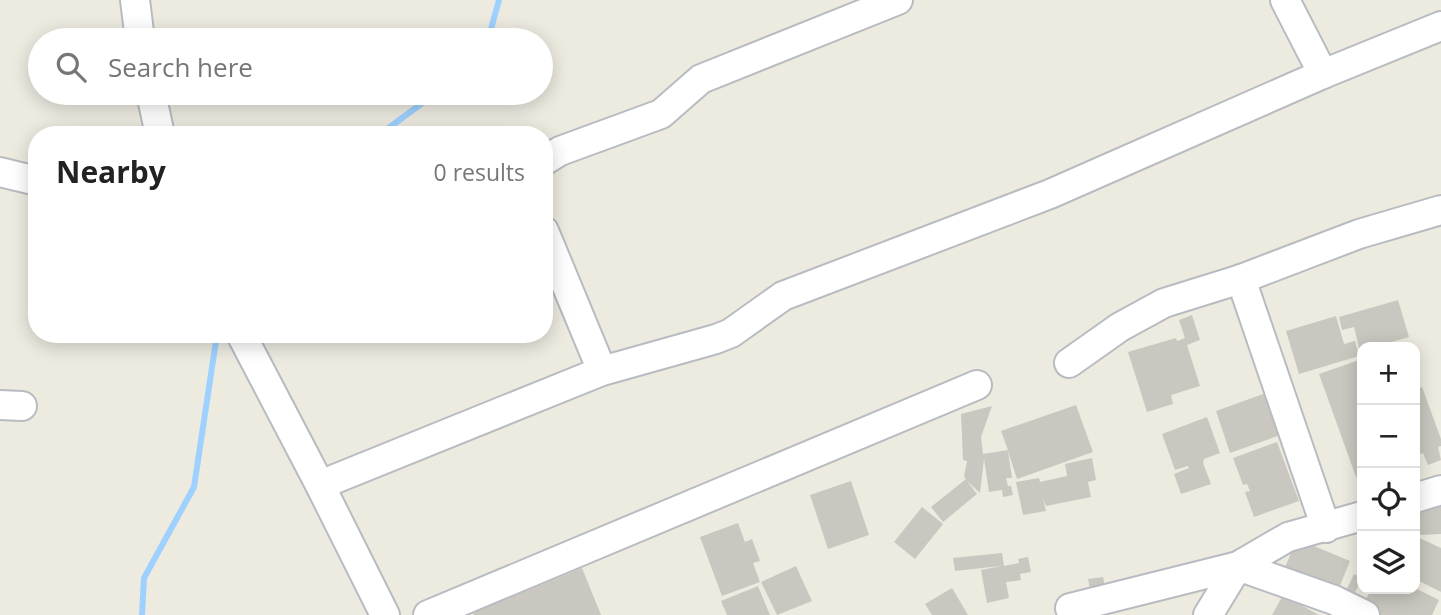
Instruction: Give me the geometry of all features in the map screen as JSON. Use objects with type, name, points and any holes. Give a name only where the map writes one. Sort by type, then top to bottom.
[{"type":"street","points":[[135,0],[138,28]]},
{"type":"street","points":[[553,155],[662,114],[701,79],[898,0]]},
{"type":"street","points":[[1285,0],[1323,74]]},
{"type":"street","points":[[320,485],[602,371],[716,339],[731,332],[782,296],[1050,194],[1323,74],[1441,26]]},
{"type":"street","points":[[154,105],[158,126]]},
{"type":"street","points":[[0,172],[28,179]]},
{"type":"street","points":[[1069,363],[1120,327],[1164,303],[1241,279],[1359,234],[1441,210]]},
{"type":"street","points":[[553,253],[602,371]]},
{"type":"street","points":[[1241,279],[1326,528]]},
{"type":"street","points":[[246,343],[385,615]]},
{"type":"street","points":[[428,615],[977,385]]},
{"type":"street","points":[[1420,496],[1441,490]]},
{"type":"street","points":[[1070,608],[1238,566],[1288,537],[1357,518]]},
{"type":"street","points":[[1208,615],[1238,566]]},
{"type":"street","points":[[1238,566],[1335,600],[1365,615]]},
{"type":"building","points":[[1398,300],[1409,337],[1392,342],[1358,342],[1354,327],[1342,330],[1339,317]]},
{"type":"building","points":[[1192,315],[1200,340],[1187,345],[1200,386],[1171,395],[1173,404],[1147,412],[1128,352],[1176,338],[1177,341],[1185,338],[1179,320]]},
{"type":"building","points":[[1336,316],[1344,344],[1355,341],[1357,357],[1299,374],[1286,331]]},
{"type":"building","points":[[1357,361],[1357,477],[1356,477],[1319,374]]},
{"type":"building","points":[[1422,387],[1441,439],[1441,446],[1438,447],[1441,460],[1428,465],[1423,453],[1420,454]]},
{"type":"building","points":[[1274,390],[1289,432],[1230,453],[1216,411]]},
{"type":"building","points":[[1076,405],[1093,452],[1017,479],[1008,451],[1012,478],[1006,478],[1013,495],[1003,497],[1002,490],[989,492],[984,459],[980,493],[967,481],[977,494],[943,522],[931,507],[966,479],[964,477],[967,461],[963,460],[961,414],[992,406],[981,437],[983,454],[1008,450],[1001,431]]},
{"type":"building","points":[[1207,417],[1220,453],[1204,459],[1211,484],[1181,494],[1174,474],[1189,468],[1188,466],[1175,470],[1162,434]]},
{"type":"building","points":[[1277,442],[1299,501],[1254,517],[1245,492],[1250,491],[1247,484],[1243,485],[1233,458]]},
{"type":"building","points":[[1092,458],[1096,480],[1088,482],[1091,497],[1046,506],[1043,498],[1046,511],[1023,515],[1016,482],[1039,478],[1040,482],[1067,476],[1065,464]]},
{"type":"building","points":[[851,481],[869,535],[828,549],[810,495]]},
{"type":"building","points":[[1441,496],[1441,534],[1420,534],[1420,500]]},
{"type":"building","points":[[922,507],[943,524],[915,559],[894,542]]},
{"type":"building","points":[[738,523],[745,542],[752,539],[760,561],[753,563],[760,582],[722,596],[700,537]]},
{"type":"building","points":[[1420,538],[1441,548],[1441,592],[1420,582]]},
{"type":"building","points":[[1297,539],[1350,561],[1337,593],[1284,570]]},
{"type":"building","points":[[1002,553],[1004,566],[1019,563],[1018,559],[1028,557],[1031,572],[1020,574],[1021,580],[1006,582],[1009,598],[987,603],[981,570],[1001,566],[955,571],[953,558]]},
{"type":"building","points":[[796,566],[812,601],[777,615],[761,582]]},
{"type":"building","points":[[582,568],[601,615],[473,613]]},
{"type":"building","points":[[1354,574],[1357,576],[1357,588],[1352,599],[1344,595]]},
{"type":"building","points":[[1103,577],[1107,595],[1092,598],[1088,579]]},
{"type":"building","points":[[758,586],[770,615],[727,615],[721,601]]},
{"type":"building","points":[[952,588],[968,615],[932,615],[925,604]]},
{"type":"building","points":[[1420,590],[1439,600],[1432,615],[1380,615],[1362,607],[1368,594],[1420,594]]},
{"type":"building","points":[[1283,595],[1319,615],[1272,615]]},
{"type":"waterway","points":[[491,28],[499,0]]},
{"type":"waterway","points":[[391,126],[420,105]]},
{"type":"waterway","points":[[142,615],[144,578],[194,487],[216,343]]}]
